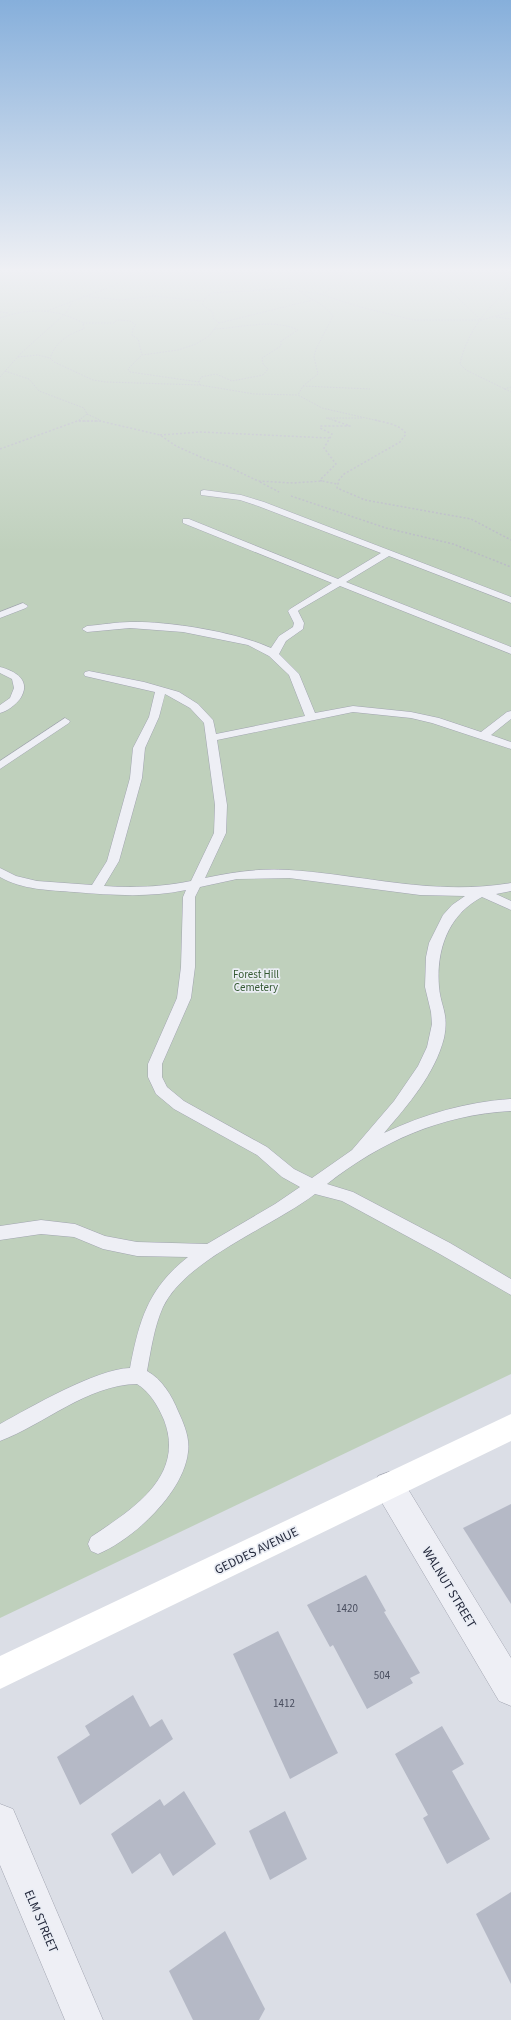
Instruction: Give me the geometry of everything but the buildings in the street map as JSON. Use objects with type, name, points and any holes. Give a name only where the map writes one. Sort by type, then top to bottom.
[{"type":"main road","name":"GEDDES AVENUE","points":[[0,1673],[511,1427]]},
{"type":"street","name":"WALNUT STREET","points":[[389,1486],[511,1689]]},
{"type":"street","name":"ELM STREET","points":[[0,1822],[84,2020]]},
{"type":"lane","points":[[204,493],[241,498],[261,504],[511,600]]},
{"type":"lane","points":[[186,521],[511,651]]},
{"type":"lane","points":[[274,654],[278,642],[298,629],[299,623],[293,612],[294,610],[388,553]]},
{"type":"lane","points":[[0,615],[23,606]]},
{"type":"lane","points":[[88,629],[130,625],[183,629],[251,643],[274,654],[294,674],[311,716]]},
{"type":"lane","points":[[0,670],[13,674],[19,682],[20,690],[16,698],[0,710]]},
{"type":"lane","points":[[89,674],[175,694],[194,706],[209,722],[212,738],[221,806],[220,833],[189,897],[188,967],[184,998],[155,1064],[155,1077],[168,1097],[262,1151],[288,1173],[314,1187],[347,1196],[444,1248],[511,1288]]},
{"type":"lane","points":[[96,889],[113,861],[136,778],[138,748],[154,717],[161,690]]},
{"type":"lane","points":[[212,738],[261,729],[311,716],[353,709],[403,714],[435,720],[511,746]]},
{"type":"lane","points":[[483,736],[511,714]]},
{"type":"lane","points":[[0,766],[65,721]]},
{"type":"lane","points":[[0,872],[12,879],[37,885],[132,892],[165,890],[237,875],[289,874],[420,891],[482,892],[511,906]]},
{"type":"lane","points":[[137,1376],[146,1328],[161,1296],[168,1285],[211,1251],[284,1208],[314,1187],[352,1158],[386,1123],[410,1089],[431,1055],[440,1019],[432,988],[432,953],[442,928],[457,906],[466,898],[482,892],[511,886]]},
{"type":"lane","points":[[352,1158],[403,1131],[450,1113],[491,1106],[511,1105]]},
{"type":"lane","points":[[0,1233],[41,1227],[75,1231],[103,1242],[137,1249],[211,1251]]},
{"type":"lane","points":[[0,1433],[112,1379],[137,1376],[145,1380],[156,1391],[176,1422],[180,1451],[176,1468],[156,1499],[136,1518],[98,1544]]},
{"type":"path","points":[[0,377],[12,363]]},
{"type":"path","points":[[57,363],[93,380],[106,382],[160,382],[200,385],[254,394],[298,395],[306,398],[312,404],[322,408],[395,425],[403,429],[406,434],[400,442],[344,474],[337,484]]},
{"type":"path","points":[[133,363],[128,369],[130,372],[198,382],[200,385]]},
{"type":"path","points":[[198,382],[201,377],[216,374],[232,381],[238,378],[262,377],[267,374],[268,369],[262,363]]},
{"type":"path","points":[[298,395],[303,386],[318,374],[315,363]]},
{"type":"path","points":[[460,363],[466,370],[511,392]]},
{"type":"path","points":[[5,371],[30,379],[39,391],[84,408],[88,414],[100,420],[160,435],[201,432],[329,438]]},
{"type":"path","points":[[303,386],[370,389]]},
{"type":"path","points":[[504,389],[511,387]]},
{"type":"path","points":[[79,421],[88,414]]},
{"type":"path","points":[[322,481],[320,480],[336,464],[329,457],[324,448],[332,434],[320,428],[320,426],[350,426],[326,418],[362,418]]},
{"type":"path","points":[[0,449],[79,421],[100,420]]},
{"type":"path","points":[[160,435],[176,446],[205,459],[227,466],[282,494]]},
{"type":"path","points":[[258,481],[293,483],[322,481],[337,484]]},
{"type":"path","points":[[337,484],[337,488],[345,493],[375,501],[465,517],[485,525],[511,540]]},
{"type":"path","points":[[288,496],[386,528],[453,544],[511,567]]},
{"type":"green space","name":"Forest Hill Cemetery","points":[[0,363],[511,363],[511,1374],[0,1618]]}]
